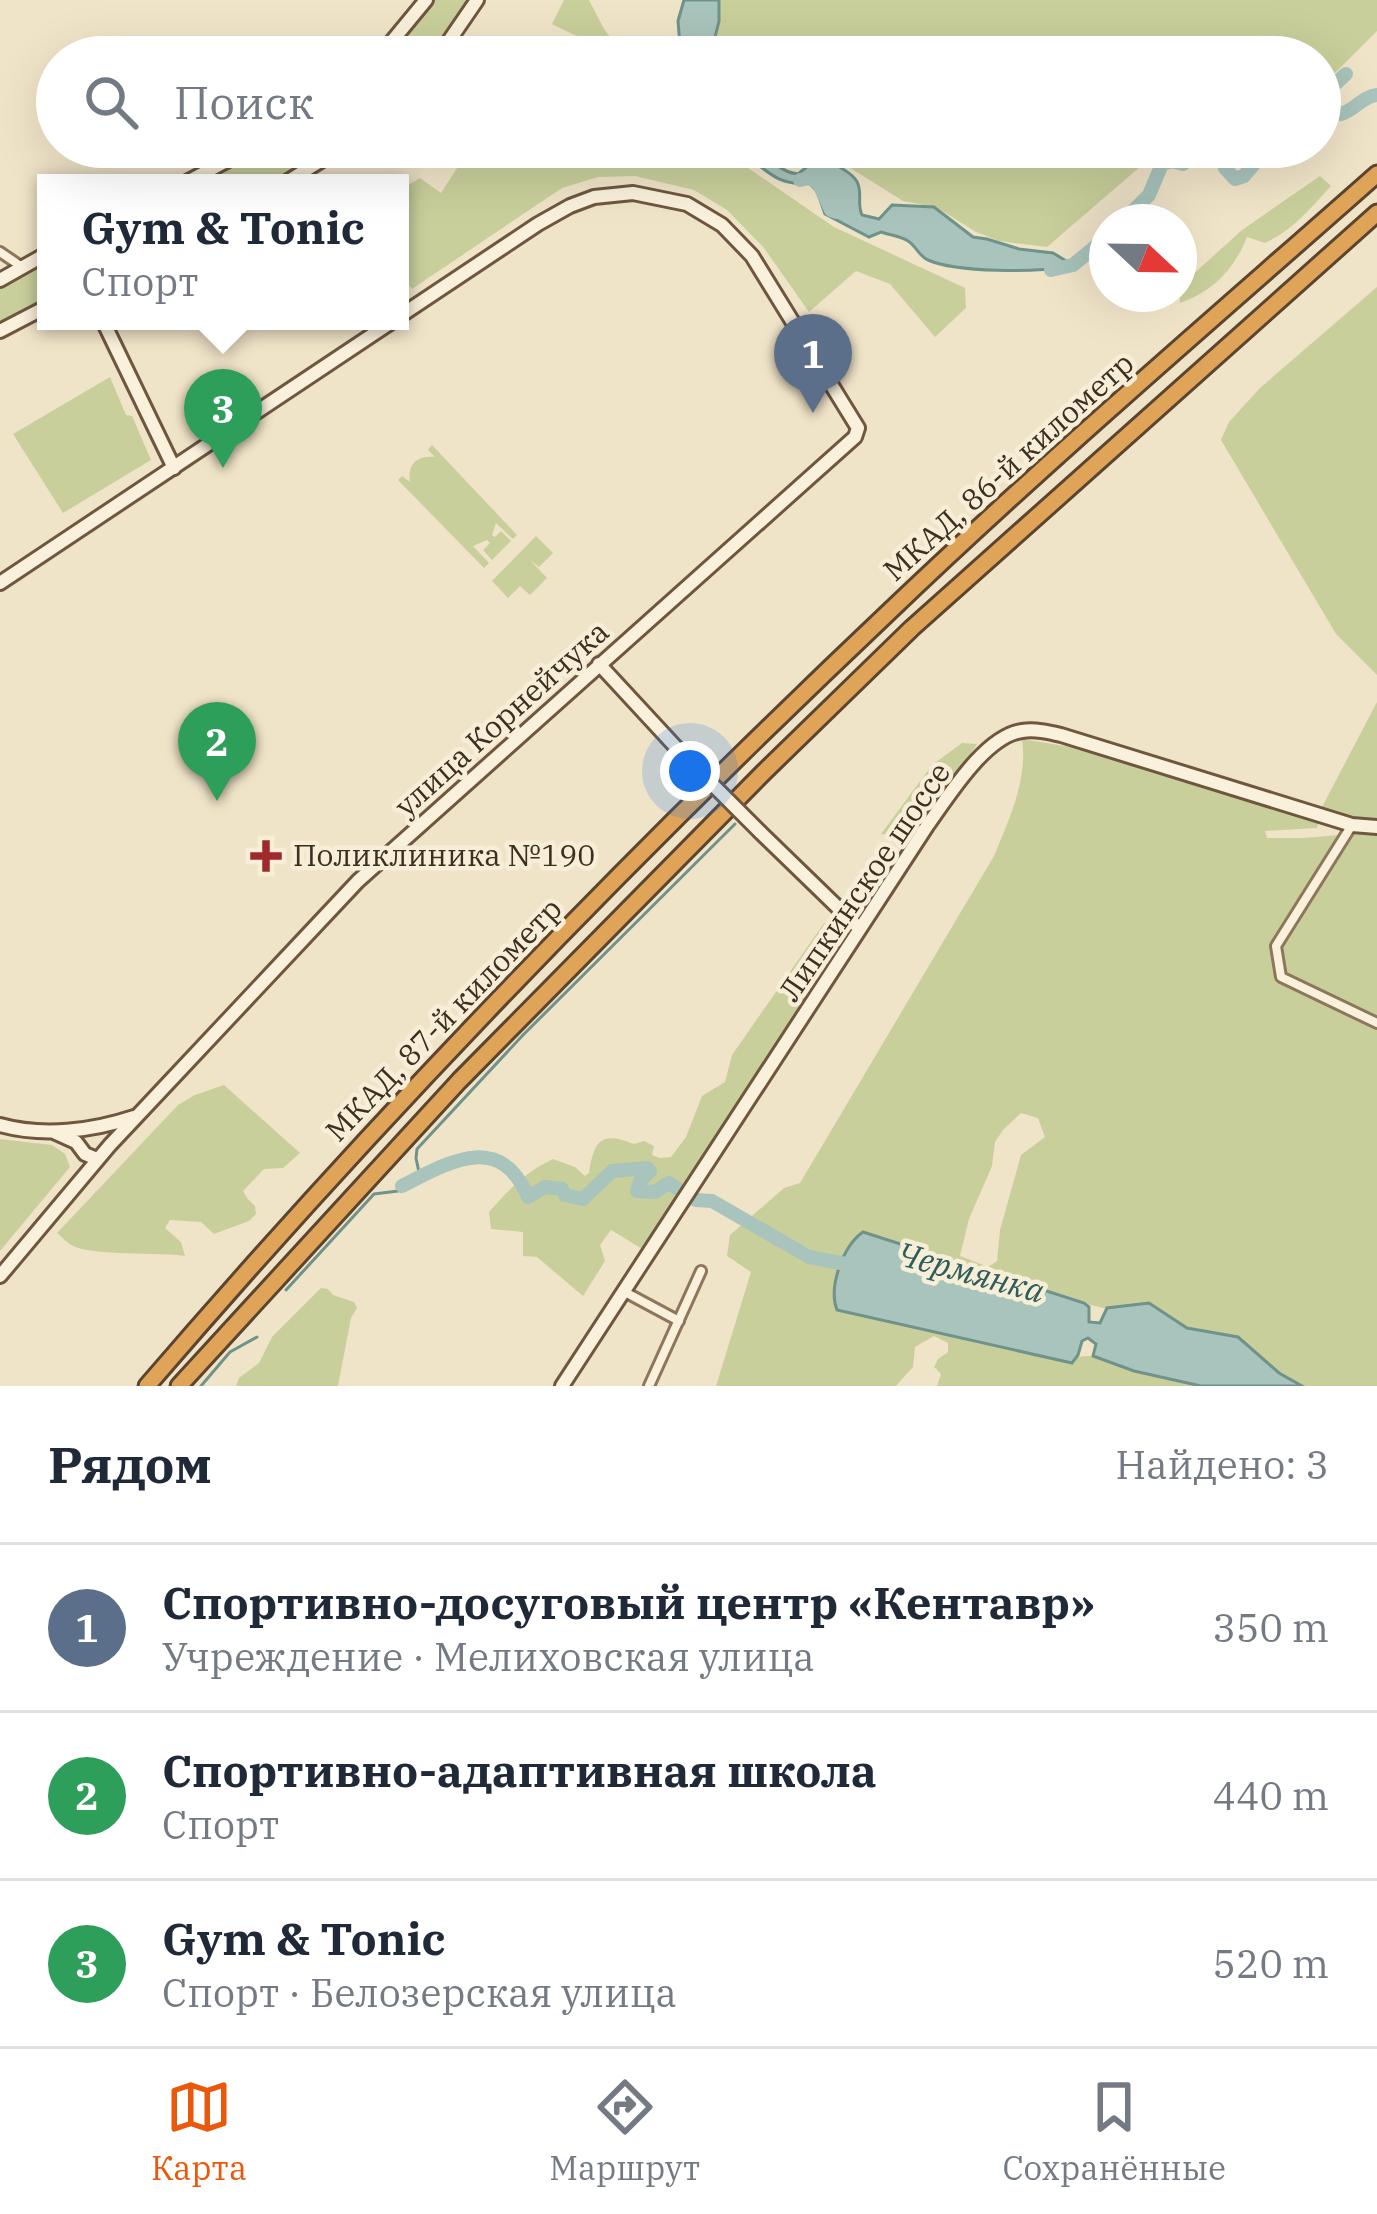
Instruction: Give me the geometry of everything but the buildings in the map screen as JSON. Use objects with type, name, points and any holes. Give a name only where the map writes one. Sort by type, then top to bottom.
[{"type":"highway","name":"МКАД, 86-й километр","points":[[892,608],[1377,174]]},
{"type":"highway","name":"МКАД, 86-й километр","points":[[912,628],[1377,213]]},
{"type":"highway","name":"МКАД, 87-й километр","points":[[149,1383],[439,1062],[892,608]]},
{"type":"highway","name":"МКАД, 87-й километр","points":[[178,1386],[475,1064],[912,628]]},
{"type":"street","points":[[396,36],[425,0]]},
{"type":"street","points":[[452,36],[477,0]]},
{"type":"street","name":"улица Корнейчука","points":[[0,1276],[97,1159],[358,881],[855,437],[858,428],[752,256],[722,225],[687,204],[633,194],[593,197],[538,224],[409,309]]},
{"type":"street","points":[[0,252],[22,267]]},
{"type":"street","points":[[0,280],[37,259]]},
{"type":"street","points":[[0,331],[37,312]]},
{"type":"street","points":[[107,330],[174,468]]},
{"type":"street","points":[[0,584],[378,330]]},
{"type":"street","points":[[599,664],[685,757],[859,928]]},
{"type":"street","name":"Липкинское шоссе","points":[[562,1386],[859,928],[954,789],[991,747],[1018,731],[1041,731],[1352,825],[1377,827]]},
{"type":"street","points":[[1352,825],[1276,946],[1281,977],[1377,1023]]},
{"type":"street","points":[[0,1125],[62,1135],[136,1117]]},
{"type":"street","points":[[103,1126],[112,1136],[110,1145]]},
{"type":"street","points":[[62,1135],[97,1159]]},
{"type":"street","points":[[62,1135],[82,1162],[81,1178]]},
{"type":"street","points":[[649,1386],[701,1271]]},
{"type":"street","points":[[623,1292],[679,1321]]},
{"type":"green space","points":[[435,0],[469,0],[444,36],[406,36]]},
{"type":"green space","points":[[564,0],[589,0],[609,36],[576,36],[552,24]]},
{"type":"green space","points":[[719,0],[1377,0],[1377,31],[1341,67],[1341,36],[715,36]]},
{"type":"green space","points":[[229,168],[294,168],[284,174],[217,174]]},
{"type":"green space","points":[[457,168],[748,168],[834,227],[965,288],[966,308],[935,337],[890,284],[856,271],[809,312],[764,248],[727,210],[694,190],[635,176],[598,177],[562,188],[412,289],[409,185],[420,178],[441,193]]},
{"type":"green space","points":[[850,168],[1139,168],[1097,204],[1089,204],[1089,211],[1047,247],[999,241],[936,207],[903,201]]},
{"type":"green space","points":[[1320,176],[1331,186],[1284,232],[1265,243],[1247,237],[1221,278],[1197,295],[1197,271],[1242,230]]},
{"type":"green space","points":[[37,268],[37,303],[0,322],[0,287]]},
{"type":"green space","points":[[1377,287],[1377,675],[1336,634],[1221,440],[1229,422],[1260,388]]},
{"type":"green space","points":[[110,377],[151,460],[63,513],[13,434]]},
{"type":"green space","points":[[432,445],[517,535],[513,539],[496,523],[492,535],[501,531],[511,541],[492,560],[483,550],[490,543],[487,540],[473,546],[489,563],[484,568],[398,480],[402,476],[410,482],[415,462],[435,457],[428,450]]},
{"type":"green space","points":[[536,536],[553,553],[539,567],[530,560],[547,578],[530,595],[520,586],[508,598],[492,581]]},
{"type":"green space","points":[[1377,702],[1377,820],[1322,807]]},
{"type":"green space","points":[[1022,739],[1083,749],[1319,822],[1317,828],[1265,831],[1267,838],[1377,832],[1377,1386],[1299,1386],[1185,1328],[1062,1298],[913,1252],[836,1296],[1076,1357],[1219,1386],[937,1386],[941,1374],[934,1367],[948,1352],[948,1343],[934,1336],[915,1347],[913,1367],[896,1386],[716,1386],[751,1272],[727,1256],[730,1235],[784,1188],[800,1183],[994,856],[1016,799]],"holes":[[[1021,1113],[1038,1118],[1045,1137],[1021,1155],[1000,1230],[997,1261],[988,1267],[960,1256],[969,1219],[992,1166],[995,1142]]]},
{"type":"green space","points":[[962,743],[977,744],[914,838],[881,834],[932,765]]},
{"type":"green space","points":[[832,921],[839,946],[644,1250],[611,1230],[600,1245],[605,1261],[583,1296],[537,1257],[523,1256],[523,1232],[491,1229],[489,1212],[496,1204],[526,1175],[553,1159],[585,1176],[597,1146],[614,1138],[634,1144],[644,1141],[654,1146],[652,1155],[671,1157],[686,1137],[702,1096],[725,1082],[732,1055],[824,923]]},
{"type":"green space","points":[[224,1085],[300,1153],[283,1168],[264,1169],[243,1191],[255,1206],[256,1214],[249,1221],[214,1234],[201,1222],[170,1220],[165,1228],[181,1242],[185,1256],[83,1249],[57,1233],[178,1105]]},
{"type":"green space","points":[[0,1139],[52,1145],[65,1154],[70,1167],[0,1251]]},
{"type":"green space","points":[[321,1288],[354,1302],[357,1308],[338,1386],[236,1386],[259,1363],[272,1337]]},
{"type":"water","points":[[684,0],[719,0],[715,36],[679,36]]},
{"type":"water","points":[[763,168],[798,174],[806,168],[840,168],[858,184],[862,215],[879,219],[892,205],[934,207],[973,237],[1053,253],[1068,262],[1068,267],[1017,270],[941,264],[922,256],[905,239],[881,232],[869,237],[825,214],[809,183],[777,178]]},
{"type":"water","points":[[863,1232],[1084,1303],[1089,1307],[1089,1322],[1100,1323],[1107,1308],[1149,1303],[1187,1328],[1238,1337],[1279,1373],[1302,1386],[1201,1386],[1093,1356],[1096,1344],[1088,1338],[1072,1363],[837,1310],[834,1290],[839,1268]]},
{"type":"waterway","points":[[1341,79],[1346,74]]},
{"type":"waterway","points":[[1341,114],[1377,95]]},
{"type":"waterway","points":[[1140,204],[1160,168]]},
{"type":"waterway","points":[[1225,168],[1235,179],[1251,168]]},
{"type":"waterway","points":[[800,180],[810,178],[819,184],[831,210],[837,212]]},
{"type":"waterway","points":[[1051,270],[1073,265],[1089,252]]},
{"type":"waterway","points":[[420,1177],[417,1149],[523,1035],[735,824]]},
{"type":"waterway","name":"Чермянка","points":[[402,1186],[455,1162],[488,1158],[503,1164],[528,1197],[545,1187],[583,1199],[612,1171],[647,1168],[650,1171],[637,1191],[655,1192],[669,1183],[678,1189]]},
{"type":"waterway","points":[[286,1290],[374,1194],[398,1191],[402,1186]]},
{"type":"waterway","name":"Чермянка","points":[[696,1200],[712,1201],[809,1257],[856,1266]]},
{"type":"waterway","points":[[201,1386],[230,1352],[257,1337]]},
{"type":"place","name":"Спортивно-досуговый центр «Кентавр»","points":[[813,413]]},
{"type":"place","name":"Gym & Tonic","points":[[223,468]]},
{"type":"place","name":"Спортивно-адаптивная школа","points":[[217,801]]},
{"type":"place","name":"Поликлиника №190","points":[[266,856]]}]
